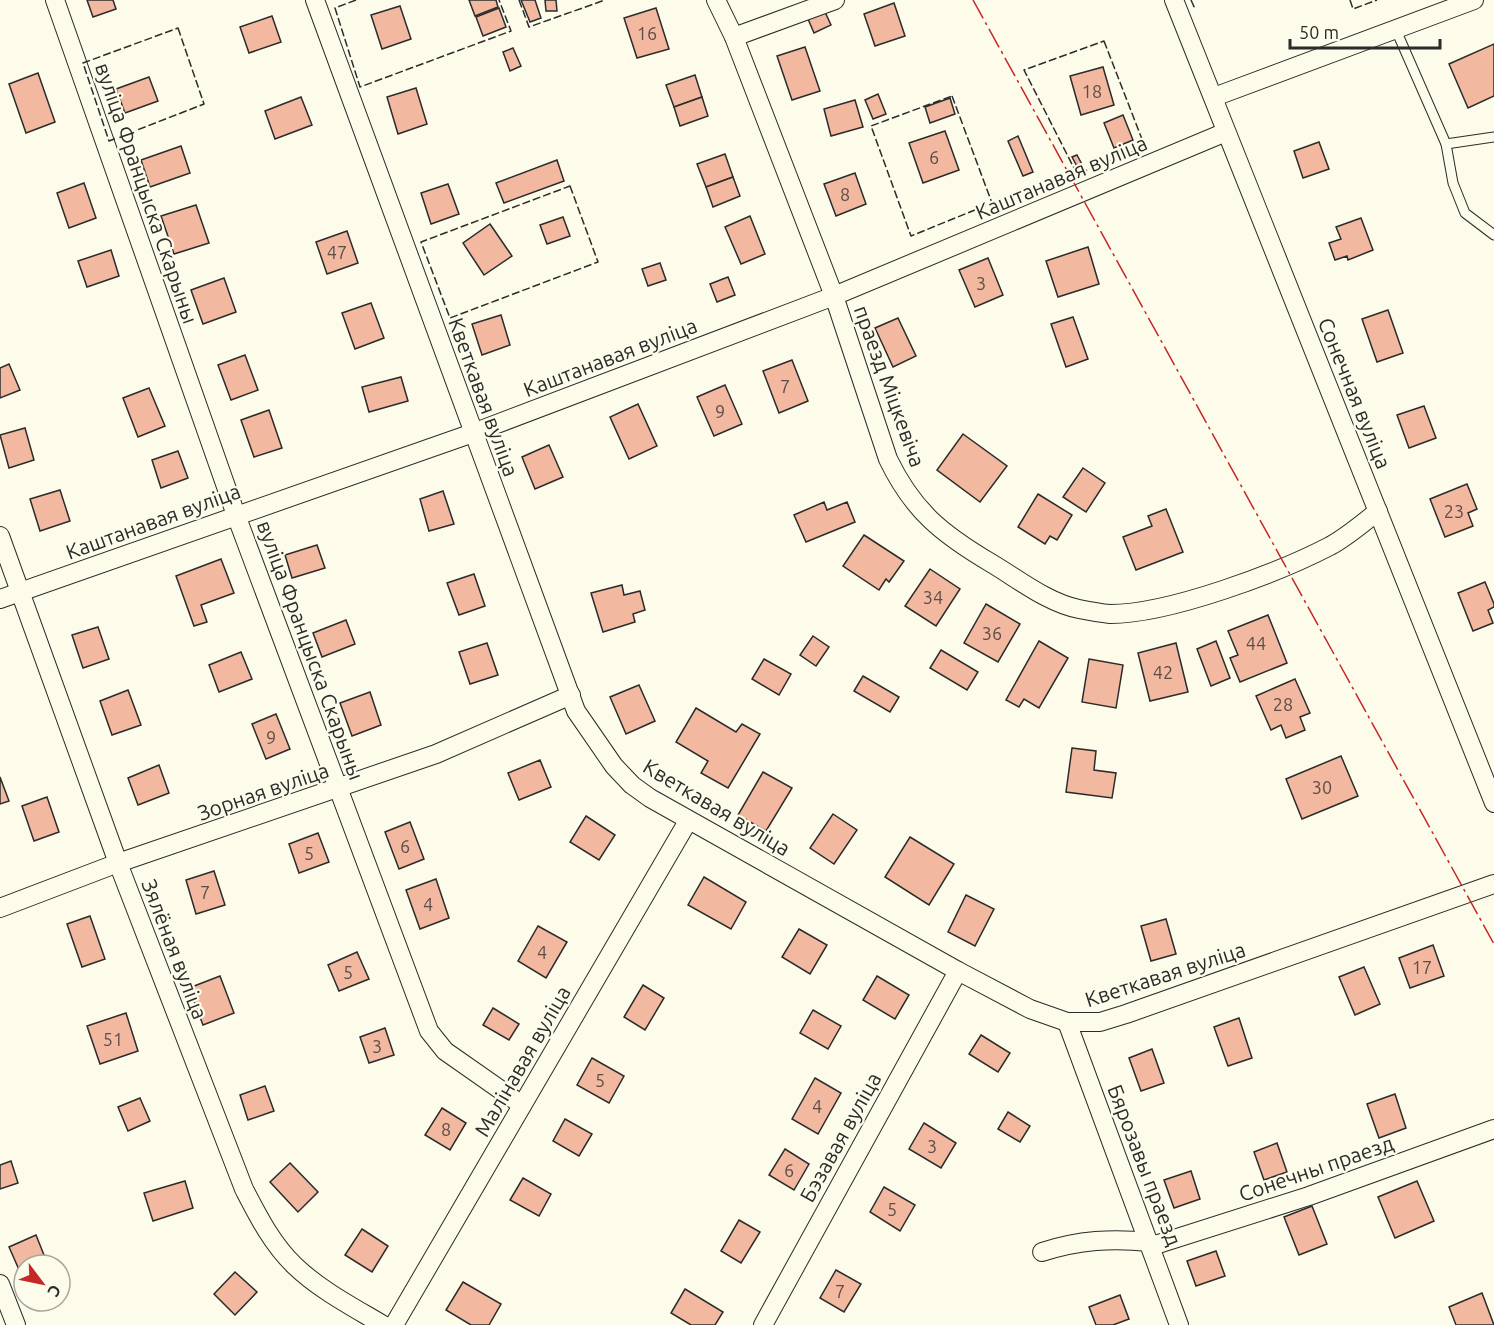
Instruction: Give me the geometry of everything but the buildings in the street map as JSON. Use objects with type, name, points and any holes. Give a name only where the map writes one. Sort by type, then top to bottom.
[{"type":"street","name":"вуліца Францыска Скарыны","points":[[55,0],[237,515],[429,1031],[445,1051],[522,1105]]},
{"type":"street","name":"Кветкавая вуліца","points":[[315,0],[576,711],[598,746],[632,785],[688,821],[958,971],[1029,1009],[1066,1022],[1100,1022],[1126,1014],[1494,884]]},
{"type":"street","name":"праезд Міцкевіча","points":[[716,0],[734,37],[834,296],[888,459],[899,482],[920,511],[941,531],[1042,594],[1076,609],[1111,614],[1162,606],[1210,594],[1331,545],[1378,511]]},
{"type":"street","points":[[734,37],[835,0]]},
{"type":"street","name":"Сонечная вуліца","points":[[1174,0],[1494,803]]},
{"type":"street","points":[[1214,97],[1474,0]]},
{"type":"street","name":"Каштанавая вуліца","points":[[0,599],[473,433],[834,296],[1226,132]]},
{"type":"street","name":"Зялёная вуліца","points":[[0,536],[118,863],[244,1189],[266,1231],[294,1266],[326,1290],[383,1325]]},
{"type":"street","name":"Зорная вуліца","points":[[0,908],[118,863],[339,789],[436,753],[571,695]]},
{"type":"street","name":"Малінавая вуліца","points":[[394,1325],[688,821]]},
{"type":"street","name":"Бэзавая вуліца","points":[[763,1325],[958,971]]},
{"type":"street","name":"Бярозавы праезд","points":[[1066,1022],[1151,1244],[1179,1325]]},
{"type":"street","name":"Сонечны праезд","points":[[1042,1252],[1072,1243],[1102,1239],[1151,1244],[1309,1196],[1494,1130]]},
{"type":"street","points":[[0,1284],[16,1325]]},
{"type":"lane","points":[[1396,30],[1446,144],[1453,183],[1465,213],[1494,235]]},
{"type":"lane","points":[[1446,144],[1494,137]]},
{"type":"fence","points":[[356,0],[335,8],[360,87],[511,31],[499,0]]},
{"type":"fence","points":[[519,0],[529,27],[605,0]]},
{"type":"fence","points":[[1191,0],[1195,9]]},
{"type":"fence","points":[[1350,0],[1353,9],[1377,0]]},
{"type":"fence","points":[[178,28],[204,104],[109,141],[83,63],[178,28]]},
{"type":"fence","points":[[1104,41],[1145,147],[1077,174],[1024,70],[1104,41]]},
{"type":"fence","points":[[952,96],[992,203],[911,236],[871,126],[952,96]]},
{"type":"fence","points":[[570,186],[598,262],[450,318],[421,242],[570,186]]},
{"type":"power","points":[[973,0],[1494,944]]}]
